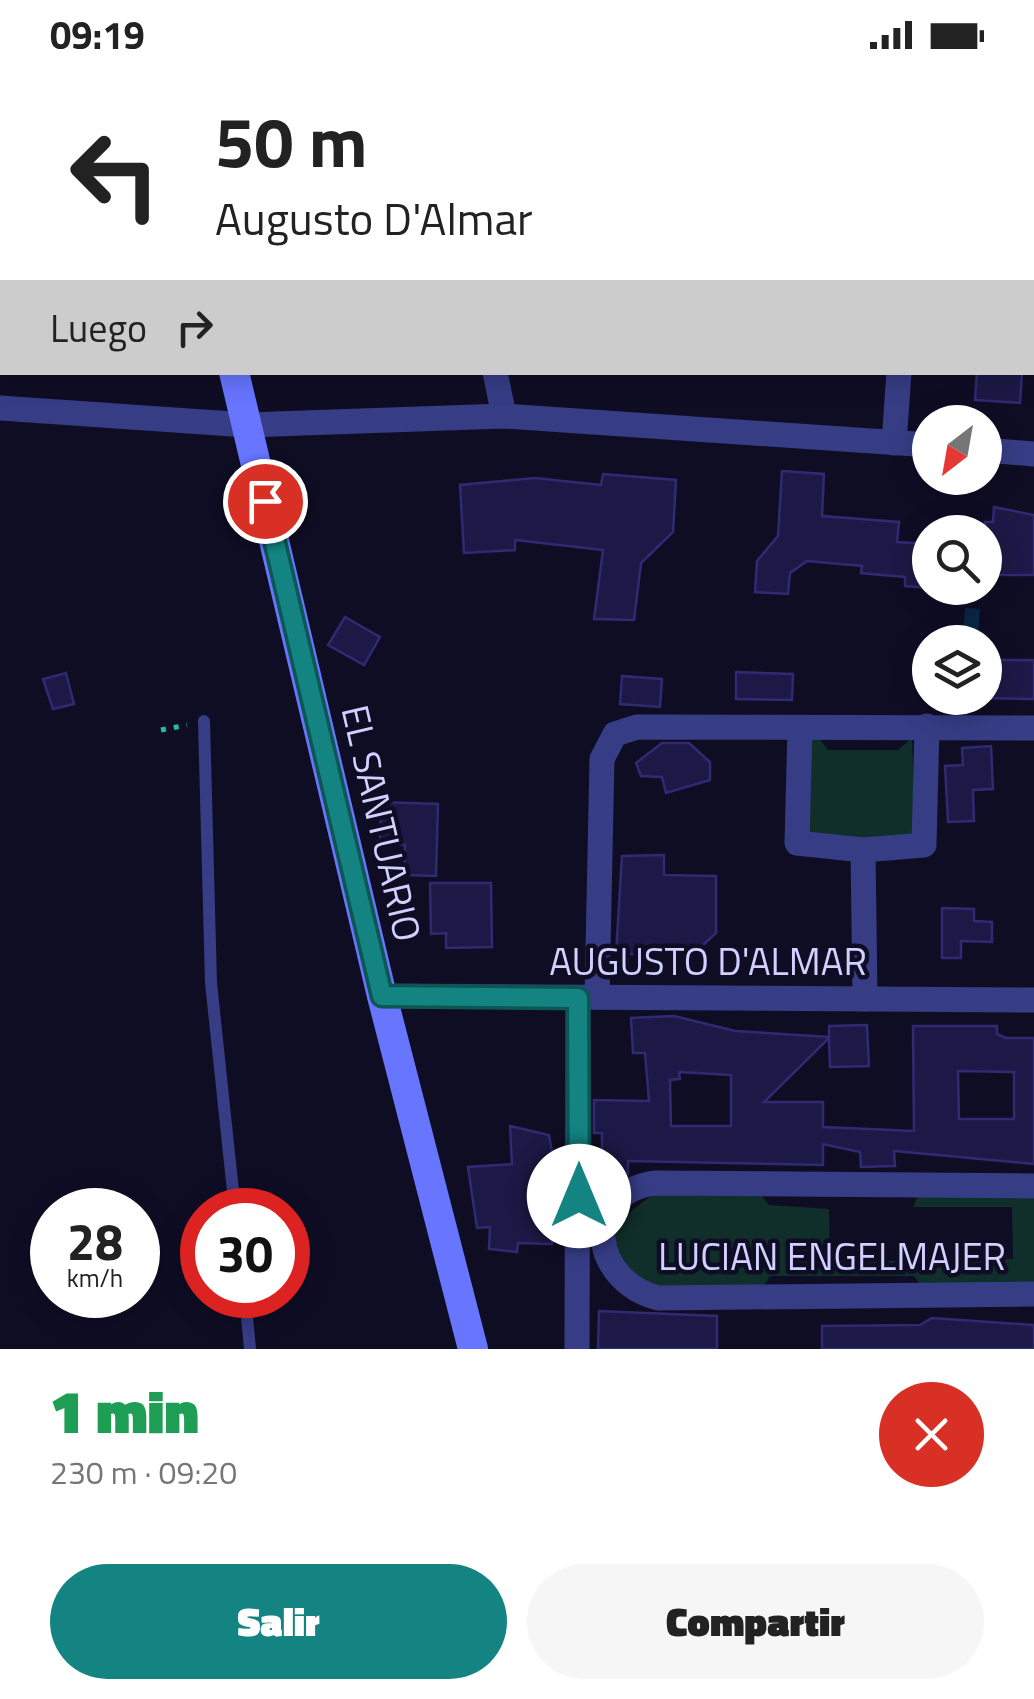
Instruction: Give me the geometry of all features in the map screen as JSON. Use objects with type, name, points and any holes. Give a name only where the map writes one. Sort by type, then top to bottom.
[{"type":"street","name":"EL SANTUARIO","points":[[235,375],[382,996],[473,1349]]},
{"type":"street","points":[[496,375],[504,416]]},
{"type":"street","points":[[894,443],[899,375]]},
{"type":"street","points":[[0,408],[247,425],[504,416],[912,444]]},
{"type":"street","points":[[1002,451],[1034,454]]},
{"type":"street","points":[[800,728],[797,843],[862,850],[924,846],[926,726]]},
{"type":"street","points":[[577,1349],[590,1236],[588,998],[602,758],[611,738],[636,727],[1034,728]]},
{"type":"street","points":[[862,850],[865,999]]},
{"type":"street","name":"AUGUSTO D'ALMAR","points":[[382,996],[1034,1000]]},
{"type":"street","name":"LUCIAN ENGELMAJER","points":[[1034,1186],[654,1183],[621,1197],[590,1236],[620,1278],[641,1294],[658,1298],[1034,1294]]},
{"type":"lane","points":[[204,721],[211,983],[233,1188]]},
{"type":"lane","points":[[248,1318],[250,1349]]},
{"type":"path","points":[[161,730],[204,721]]},
{"type":"green space","points":[[817,735],[828,750],[898,750],[912,738],[916,836],[910,841],[807,836],[810,739]]},
{"type":"green space","points":[[920,1190],[1034,1194],[1034,1287],[923,1289],[914,1276],[770,1276],[762,1289],[658,1292],[618,1263],[614,1224],[657,1191],[759,1192],[769,1205],[829,1209],[830,1262],[1013,1259],[1012,1207],[913,1207]]},
{"type":"water","points":[[965,608],[980,609],[979,625],[964,625]]},
{"type":"building","points":[[977,375],[1022,375],[1020,403],[975,400]]},
{"type":"building","points":[[782,471],[824,474],[822,516],[899,522],[897,542],[912,543],[912,587],[905,586],[905,577],[861,573],[862,566],[807,561],[790,573],[788,594],[755,592],[757,561],[778,536]]},
{"type":"building","points":[[603,474],[676,480],[673,532],[641,563],[634,620],[594,619],[603,550],[515,540],[515,550],[464,553],[460,485],[535,478],[601,485]]},
{"type":"building","points":[[994,507],[1034,515],[1034,575],[1002,575],[1002,515],[993,515]]},
{"type":"building","points":[[345,617],[380,637],[364,665],[328,645]]},
{"type":"building","points":[[1002,660],[1034,660],[1034,699],[1002,698]]},
{"type":"building","points":[[736,672],[793,674],[792,700],[736,699]]},
{"type":"building","points":[[66,673],[74,704],[53,709],[43,679]]},
{"type":"building","points":[[622,676],[662,679],[660,707],[620,704]]},
{"type":"building","points":[[662,743],[689,743],[710,762],[710,780],[666,793],[662,777],[641,776],[636,763]]},
{"type":"building","points":[[991,746],[993,789],[973,790],[974,821],[948,822],[945,766],[963,765],[962,748]]},
{"type":"building","points":[[381,802],[438,804],[436,876],[404,875],[405,845],[380,844]]},
{"type":"building","points":[[664,855],[664,875],[716,876],[716,933],[698,950],[660,948],[660,954],[616,954],[622,856]]},
{"type":"building","points":[[430,883],[491,883],[492,947],[446,948],[446,933],[431,934]]},
{"type":"building","points":[[942,908],[974,909],[974,921],[992,922],[992,942],[961,941],[961,958],[942,958]]},
{"type":"building","points":[[674,1016],[735,1031],[829,1037],[829,1026],[867,1025],[869,1066],[830,1067],[829,1038],[764,1102],[823,1102],[823,1127],[914,1131],[913,1026],[997,1026],[997,1034],[1006,1038],[1034,1038],[1034,1164],[894,1151],[895,1166],[861,1167],[860,1152],[823,1144],[823,1165],[628,1161],[628,1174],[602,1174],[602,1133],[594,1133],[594,1100],[649,1101],[645,1053],[633,1053],[631,1018]],"holes":[[[958,1071],[1014,1072],[1014,1119],[959,1119]],[[679,1072],[731,1075],[731,1126],[671,1126],[670,1080],[680,1079]]]},
{"type":"building","points":[[510,1126],[549,1135],[555,1168],[552,1244],[518,1243],[517,1252],[489,1249],[490,1227],[477,1228],[468,1167],[512,1164]]},
{"type":"building","points":[[599,1311],[717,1316],[717,1349],[598,1349]]},
{"type":"building","points":[[932,1318],[1034,1325],[1034,1349],[822,1349],[822,1326],[920,1325]]},
{"type":"route","points":[[265,501],[382,996],[578,998],[579,1196]]}]
